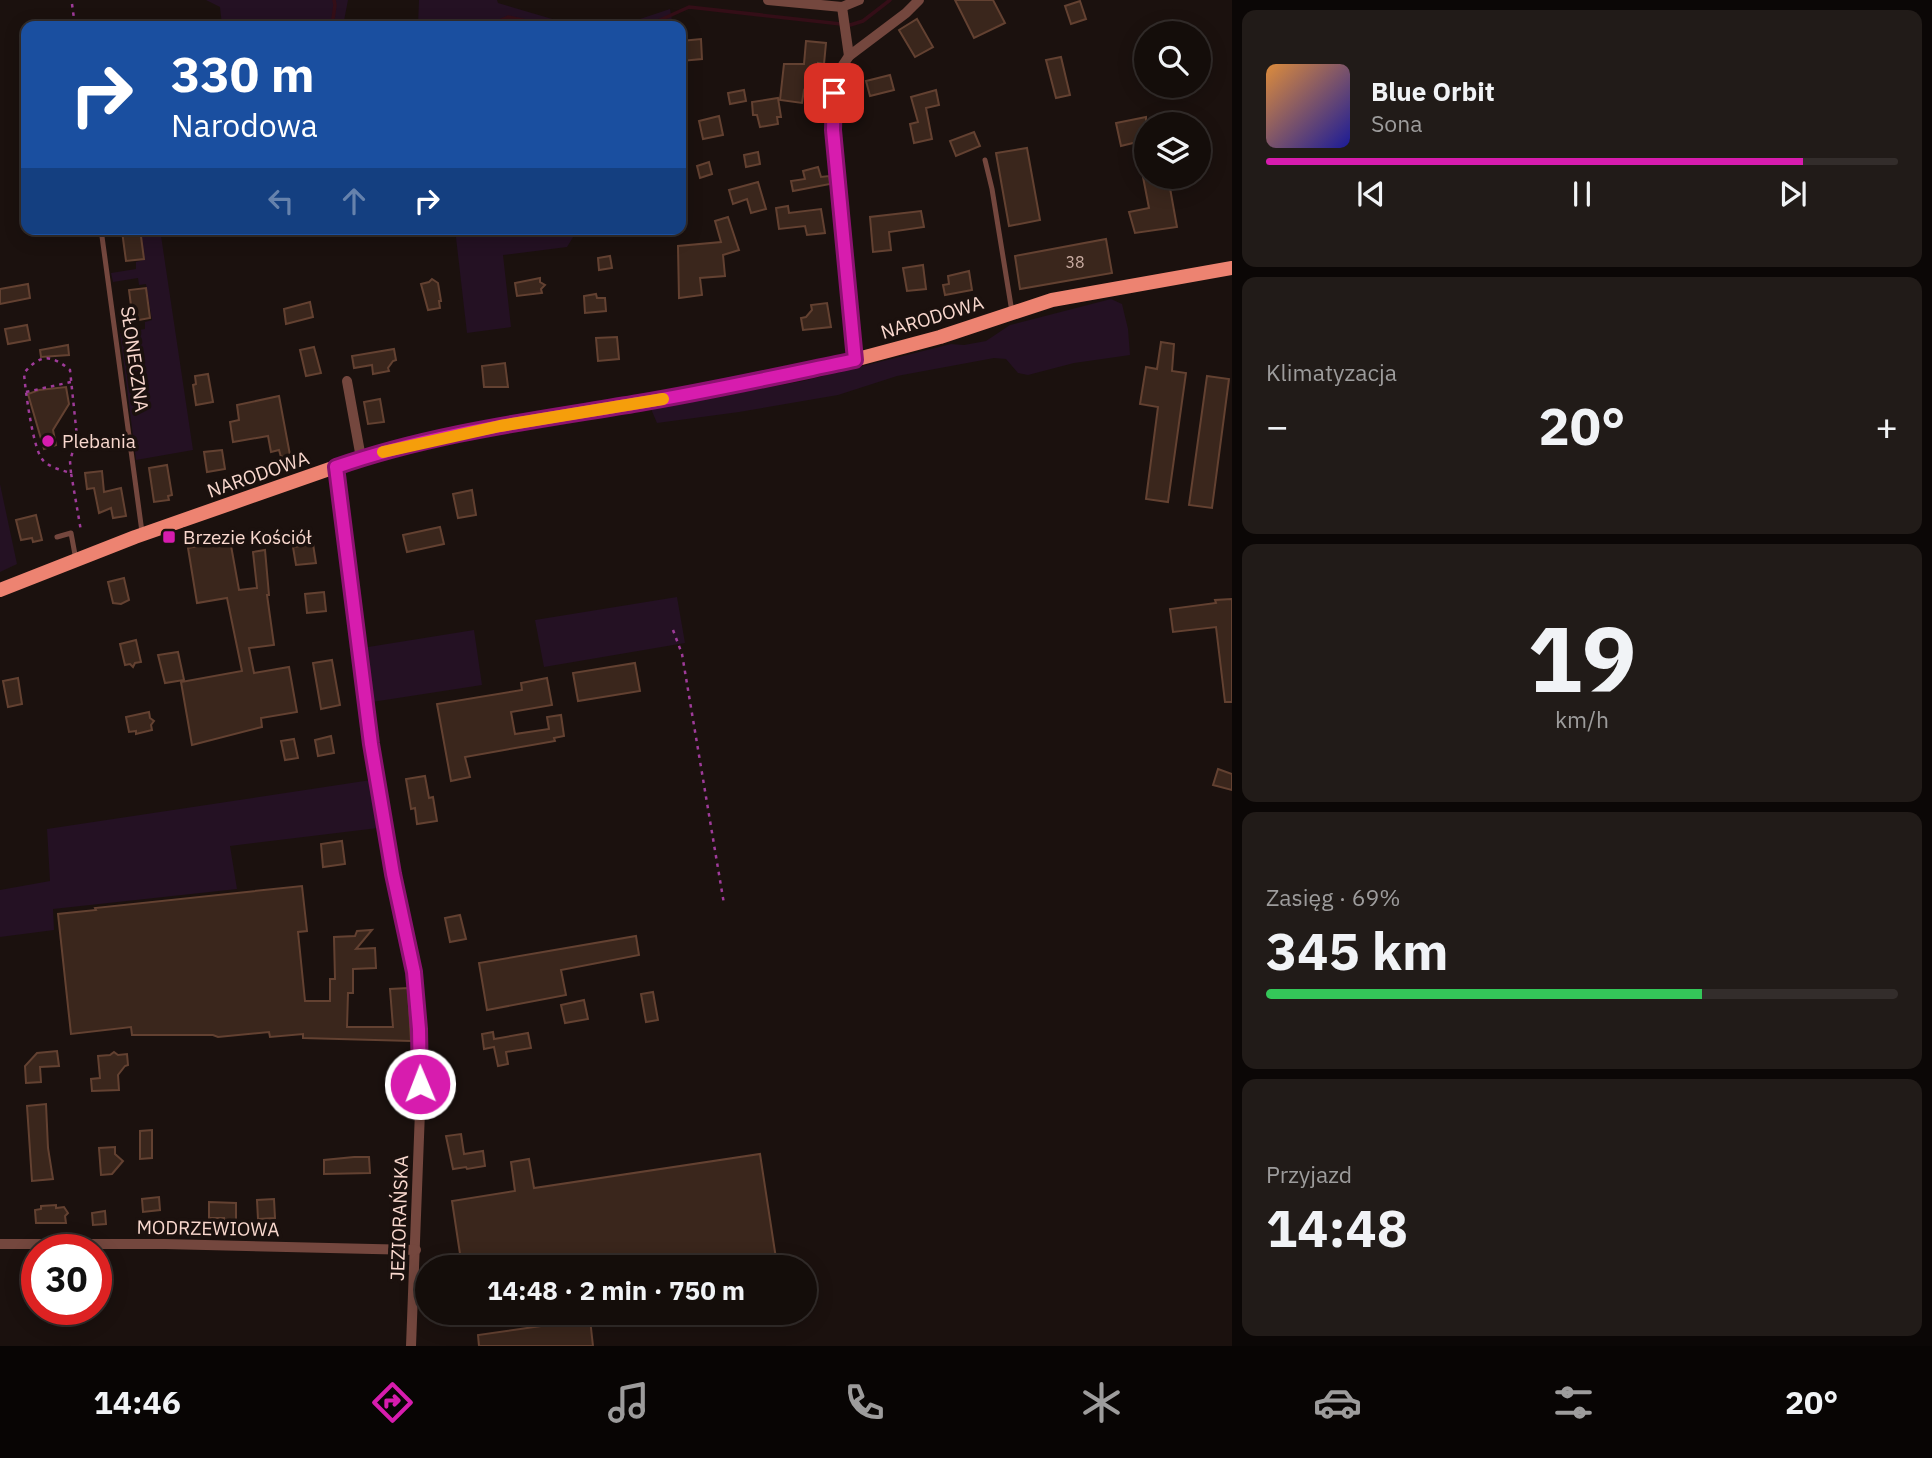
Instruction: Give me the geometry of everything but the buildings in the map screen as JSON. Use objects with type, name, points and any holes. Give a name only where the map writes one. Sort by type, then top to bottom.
[{"type":"street","points":[[768,0],[842,11],[859,0]]},
{"type":"street","points":[[855,360],[833,130],[834,93],[839,71],[849,55],[906,13],[919,0]]},
{"type":"street","points":[[842,11],[849,55]]},
{"type":"street","name":"NARODOWA","points":[[0,590],[143,535],[361,458],[414,444],[500,426],[681,396],[855,360],[940,337],[1052,300],[1232,268]]},
{"type":"street","points":[[347,381],[361,458]]},
{"type":"street","name":"JEZIORAŃSKA","points":[[336,467],[371,744],[393,874],[414,972],[419,1029],[420,1111],[411,1346]]},
{"type":"street","name":"MODRZEWIOWA","points":[[0,1244],[154,1244],[416,1250]]},
{"type":"lane","points":[[985,160],[1012,313]]},
{"type":"lane","name":"SŁONECZNA","points":[[102,235],[143,535]]},
{"type":"lane","points":[[57,537],[71,533],[76,560]]},
{"type":"path","points":[[72,4],[74,21]]},
{"type":"path","points":[[71,473],[48,465],[39,455],[25,392],[24,373],[34,362],[47,357],[58,360],[70,370],[77,438],[70,461],[82,537]]},
{"type":"path","points":[[25,392],[71,382]]},
{"type":"path","points":[[673,630],[682,654],[724,904]]},
{"type":"shaded area","points":[[206,0],[348,0],[344,21],[221,21],[220,7]]},
{"type":"shaded area","points":[[419,0],[497,0],[498,3],[559,21],[418,21]]},
{"type":"shaded area","points":[[670,9],[672,21],[634,21]]},
{"type":"shaded area","points":[[140,235],[161,235],[193,450],[136,460],[120,333],[145,329],[145,322],[152,320],[146,284],[139,285],[138,278],[113,282],[111,273],[136,269],[136,262],[143,260]]},
{"type":"shaded area","points":[[456,235],[574,235],[567,247],[503,255],[511,327],[467,333]]},
{"type":"shaded area","points":[[1111,299],[1122,304],[1130,355],[1074,363],[1028,375],[1018,373],[1006,359],[994,358],[897,376],[838,395],[657,423],[651,409],[803,381],[951,344],[964,345],[986,341],[1010,325]]},
{"type":"shaded area","points":[[0,484],[17,564],[0,572]]},
{"type":"shaded area","points":[[677,597],[685,643],[544,667],[535,620]]},
{"type":"shaded area","points":[[474,630],[482,685],[372,702],[362,648]]},
{"type":"shaded area","points":[[371,780],[378,828],[230,846],[237,889],[53,909],[54,930],[0,937],[0,890],[50,881],[47,829]]},
{"type":"waterway","points":[[333,21],[334,0]]},
{"type":"waterway","points":[[658,21],[689,7],[850,25],[863,21],[890,0]]},
{"type":"waterway","points":[[499,21],[508,17],[526,21]]},
{"type":"slow traffic","points":[[383,452],[500,426],[663,399]]},
{"type":"place","name":"Plebania","points":[[48,441]]},
{"type":"place","name":"Brzezie Kościół","points":[[169,537]]},
{"type":"route","points":[[420,1084],[414,972],[393,874],[371,744],[336,467],[400,447],[500,426],[681,396],[855,360],[833,130],[834,93]]}]
